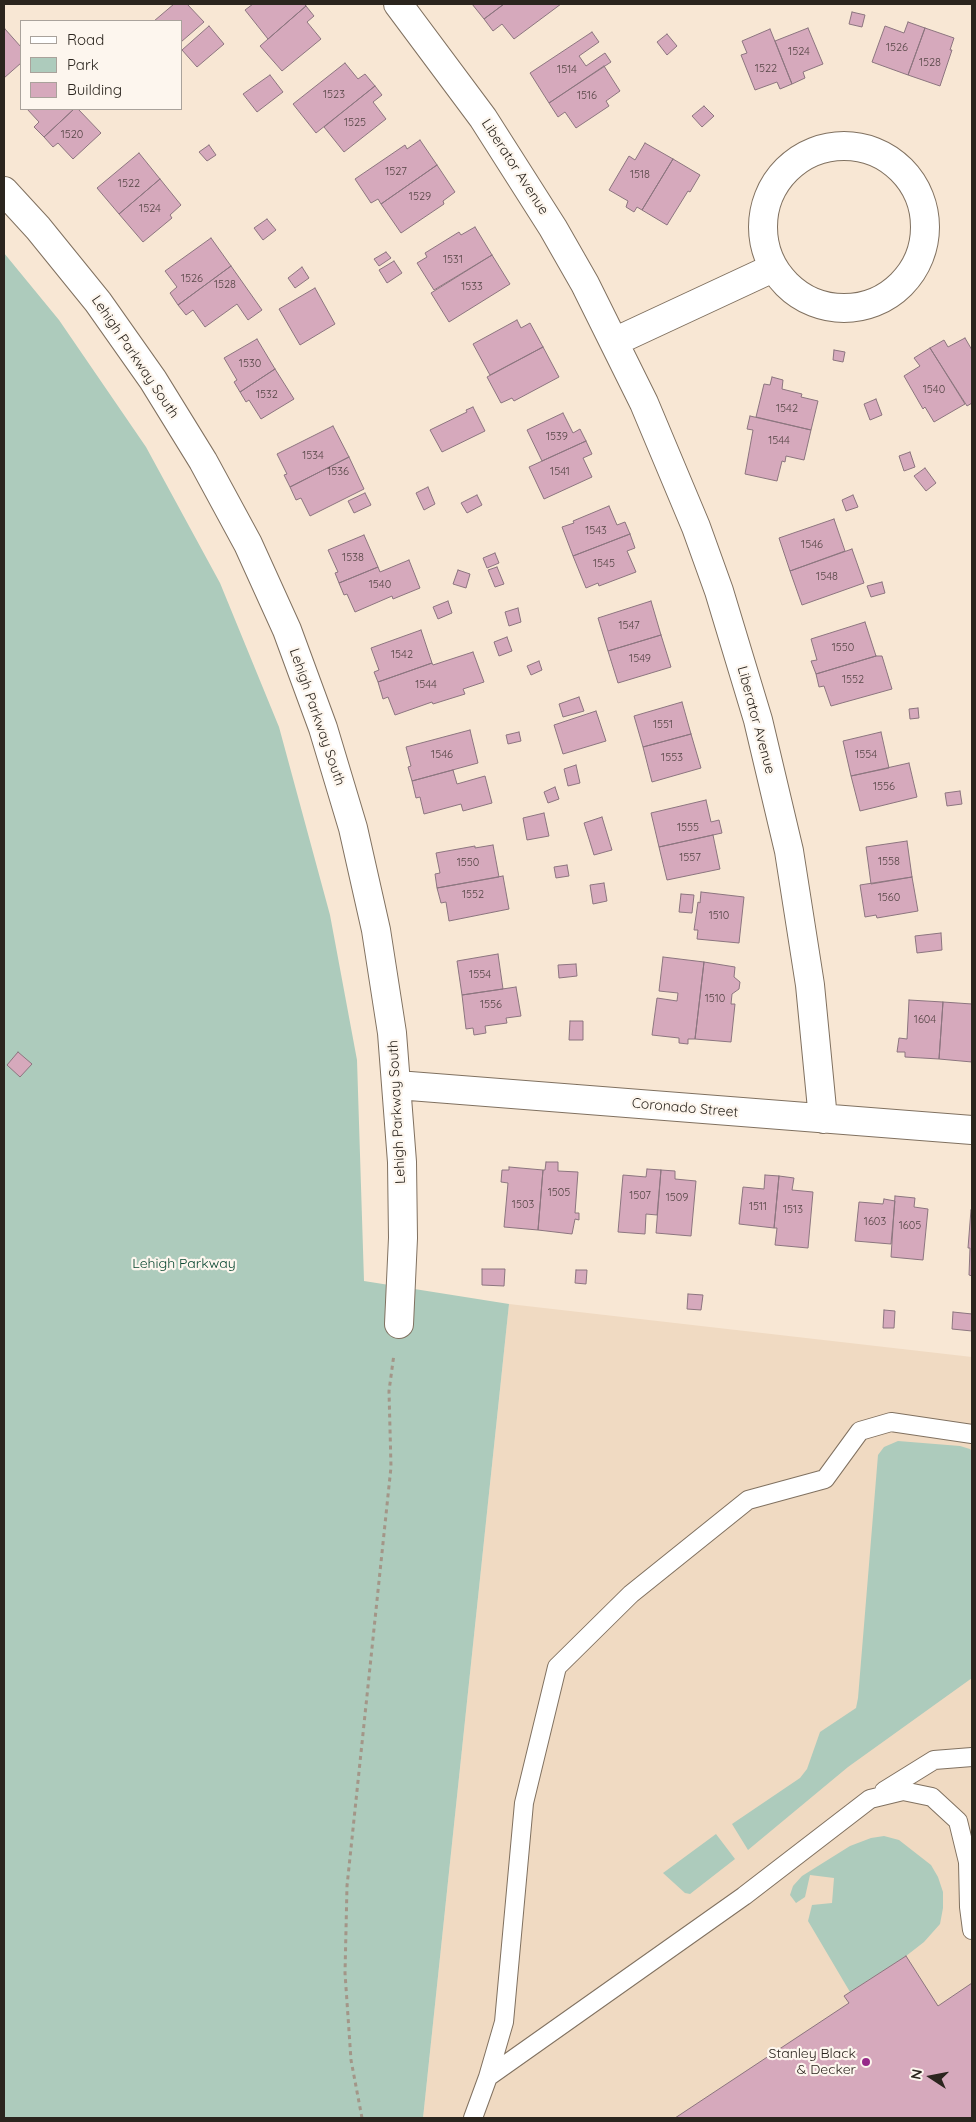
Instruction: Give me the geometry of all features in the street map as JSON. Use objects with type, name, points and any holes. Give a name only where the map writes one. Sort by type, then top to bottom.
[{"type":"street","name":"Liberator Avenue","points":[[398,4],[489,126],[553,228],[614,342],[644,403],[696,527],[719,591],[758,720],[790,861],[810,985],[823,1119]]},
{"type":"street","points":[[840,145],[868,148],[892,161],[911,182],[922,207],[925,233],[919,258],[905,280],[886,297],[861,306],[836,308],[811,302],[789,288],[773,268],[764,241],[763,214],[772,187],[789,166],[813,150],[840,145]]},
{"type":"street","name":"Lehigh Parkway South","points":[[4,191],[38,228],[98,302],[153,380],[203,460],[239,527],[286,630],[323,728],[353,828],[376,930],[392,1033],[397,1085],[403,1238],[399,1324]]},
{"type":"street","points":[[614,342],[773,268]]},
{"type":"street","name":"Coronado Street","points":[[397,1085],[972,1130]]},
{"type":"lane","points":[[473,2118],[488,2077],[504,2022],[524,1803],[557,1667],[631,1594],[748,1500],[825,1479],[860,1431],[891,1422],[972,1434]]},
{"type":"lane","points":[[488,2077],[744,1896],[870,1799],[934,1760],[972,1757]]},
{"type":"lane","points":[[870,1799],[903,1791],[932,1797],[958,1821],[968,1862],[969,1907],[972,1930]]},
{"type":"path","points":[[362,2118],[351,2060],[345,1973],[347,1886],[391,1467],[389,1391],[399,1324]]},
{"type":"shaded area","points":[[509,1304],[972,1357],[972,2118],[423,2118]]},
{"type":"green space","name":"Lehigh Parkway","points":[[4,253],[59,320],[146,447],[220,583],[279,727],[330,915],[357,1060],[364,1281],[509,1304],[423,2118],[4,2118]]},
{"type":"green space","points":[[898,1441],[960,1446],[970,1449],[972,1452],[972,1678],[848,1767],[748,1850],[732,1824],[800,1778],[807,1769],[820,1732],[856,1708],[878,1455],[884,1447]]},
{"type":"green space","points":[[716,1834],[735,1859],[690,1894],[685,1893],[663,1873]]},
{"type":"green space","points":[[884,1836],[899,1840],[931,1865],[938,1877],[943,1892],[940,1924],[924,1942],[906,1956],[850,1992],[808,1921],[812,1905],[832,1903],[834,1878],[810,1875],[805,1897],[796,1903],[790,1895],[793,1886],[802,1876],[850,1846],[871,1838]]},
{"type":"building","points":[[174,4],[187,4],[204,22],[182,41],[182,20],[155,20]]},
{"type":"building","points":[[253,4],[304,4],[306,6],[268,39],[245,10]]},
{"type":"building","points":[[472,4],[504,4],[484,19]]},
{"type":"building","points":[[504,4],[561,4],[514,39],[502,24],[493,31],[484,19]]},
{"type":"building","points":[[306,6],[314,16],[307,22],[321,39],[282,71],[260,46]]},
{"type":"building","points":[[852,12],[865,15],[862,27],[849,24]]},
{"type":"building","points":[[908,22],[925,28],[908,75],[872,62],[885,26],[904,33]]},
{"type":"building","points":[[209,26],[224,44],[197,67],[182,50]]},
{"type":"building","points":[[808,28],[823,64],[803,72],[805,78],[792,84],[775,41]]},
{"type":"building","points":[[925,28],[954,38],[940,86],[908,75]]},
{"type":"building","points":[[5,29],[20,46],[20,64],[4,78]]},
{"type":"building","points":[[770,29],[792,84],[780,89],[777,82],[755,90],[741,55],[747,53],[742,41]]},
{"type":"building","points":[[592,32],[599,42],[579,56],[586,66],[605,53],[611,62],[549,103],[530,73]]},
{"type":"building","points":[[667,34],[677,46],[667,55],[657,42]]},
{"type":"building","points":[[345,63],[358,79],[365,74],[375,86],[316,133],[293,104]]},
{"type":"building","points":[[604,66],[620,91],[606,101],[609,106],[576,128],[565,112],[558,117],[549,103]]},
{"type":"building","points":[[270,75],[283,92],[257,112],[243,94]]},
{"type":"building","points":[[375,86],[382,95],[373,102],[386,119],[344,152],[324,127]]},
{"type":"building","points":[[704,106],[714,116],[702,127],[692,116]]},
{"type":"building","points":[[28,110],[73,110],[44,137],[34,127],[39,122]]},
{"type":"building","points":[[73,110],[79,110],[101,133],[73,159],[58,143],[53,147],[44,137]]},
{"type":"building","points":[[420,140],[437,165],[381,204],[378,199],[371,203],[355,179],[405,145],[407,149]]},
{"type":"building","points":[[645,143],[673,159],[642,210],[637,207],[634,212],[626,207],[628,201],[609,190],[629,156],[635,160]]},
{"type":"building","points":[[209,145],[216,155],[207,161],[199,152]]},
{"type":"building","points":[[139,153],[160,179],[119,214],[97,188]]},
{"type":"building","points":[[673,159],[700,175],[667,225],[642,210]]},
{"type":"building","points":[[437,165],[455,192],[443,201],[444,204],[401,233],[381,204]]},
{"type":"building","points":[[160,179],[181,205],[170,215],[172,218],[143,242],[119,214]]},
{"type":"building","points":[[267,219],[276,230],[263,240],[254,228]]},
{"type":"building","points":[[475,227],[492,255],[434,290],[417,263],[427,257],[425,253],[459,232],[461,235]]},
{"type":"building","points":[[211,238],[231,266],[178,305],[170,293],[177,287],[165,271]]},
{"type":"building","points":[[386,252],[391,258],[379,266],[374,259]]},
{"type":"building","points":[[492,255],[510,284],[449,322],[431,293]]},
{"type":"building","points":[[394,261],[402,273],[387,283],[379,270]]},
{"type":"building","points":[[231,266],[262,310],[248,320],[237,304],[205,327],[193,310],[186,315],[178,305]]},
{"type":"building","points":[[302,267],[309,278],[295,288],[288,278]]},
{"type":"building","points":[[315,288],[335,324],[300,345],[279,309]]},
{"type":"building","points":[[517,320],[521,328],[530,323],[543,347],[490,375],[473,344]]},
{"type":"building","points":[[965,338],[972,350],[972,403],[967,406],[930,348],[944,340],[948,347]]},
{"type":"building","points":[[257,339],[275,369],[240,392],[234,382],[237,380],[224,358]]},
{"type":"building","points":[[543,347],[559,377],[514,401],[512,398],[501,403],[487,377]]},
{"type":"building","points":[[930,348],[965,404],[934,422],[925,407],[923,409],[904,376],[920,366],[914,358]]},
{"type":"building","points":[[834,350],[845,352],[843,362],[833,360]]},
{"type":"building","points":[[275,369],[294,399],[261,419],[249,400],[246,402],[240,392]]},
{"type":"building","points":[[772,377],[783,380],[782,389],[802,394],[801,397],[818,401],[811,430],[756,417],[764,384],[770,385]]},
{"type":"building","points":[[876,399],[882,415],[870,420],[864,404]]},
{"type":"building","points":[[473,407],[485,431],[442,452],[430,430],[467,412],[466,410]]},
{"type":"building","points":[[563,413],[573,433],[580,429],[586,441],[542,461],[527,430]]},
{"type":"building","points":[[750,416],[811,430],[804,460],[786,456],[785,462],[782,461],[777,481],[745,474],[753,430],[747,429]]},
{"type":"building","points":[[333,426],[349,457],[290,487],[284,475],[287,474],[277,454]]},
{"type":"building","points":[[586,441],[592,454],[583,458],[592,477],[544,499],[529,467]]},
{"type":"building","points":[[910,452],[915,467],[904,471],[899,456]]},
{"type":"building","points":[[349,457],[364,489],[310,516],[301,498],[296,500],[290,487]]},
{"type":"building","points":[[925,468],[936,483],[926,491],[914,476]]},
{"type":"building","points":[[428,487],[435,504],[424,510],[416,493]]},
{"type":"building","points":[[365,493],[371,505],[354,513],[348,501]]},
{"type":"building","points":[[477,495],[482,505],[467,513],[461,503]]},
{"type":"building","points":[[853,495],[858,507],[846,511],[842,500]]},
{"type":"building","points":[[609,506],[617,525],[625,522],[630,534],[573,556],[562,527]]},
{"type":"building","points":[[834,519],[845,551],[790,571],[779,538]]},
{"type":"building","points":[[630,534],[635,548],[627,551],[636,572],[599,586],[598,583],[586,588],[573,556]]},
{"type":"building","points":[[364,535],[378,567],[339,583],[335,573],[338,572],[328,550]]},
{"type":"building","points":[[852,549],[864,583],[802,605],[790,571]]},
{"type":"building","points":[[495,553],[499,563],[487,568],[483,558]]},
{"type":"building","points":[[409,560],[420,588],[393,599],[392,596],[355,612],[347,594],[344,595],[339,583],[378,567],[380,572]]},
{"type":"building","points":[[497,567],[504,584],[495,587],[488,570]]},
{"type":"building","points":[[458,570],[470,574],[466,588],[453,584]]},
{"type":"building","points":[[882,582],[885,593],[871,597],[867,586]]},
{"type":"building","points":[[448,601],[452,613],[438,619],[433,607]]},
{"type":"building","points":[[651,601],[661,635],[608,651],[598,618]]},
{"type":"building","points":[[518,608],[521,622],[509,626],[505,612]]},
{"type":"building","points":[[865,622],[876,656],[816,674],[811,661],[817,660],[811,639]]},
{"type":"building","points":[[421,630],[432,663],[378,682],[374,672],[379,670],[371,648]]},
{"type":"building","points":[[661,635],[671,667],[618,683],[608,651]]},
{"type":"building","points":[[507,637],[512,651],[499,656],[494,642]]},
{"type":"building","points":[[473,652],[484,682],[463,689],[465,694],[433,704],[432,702],[395,715],[388,697],[383,699],[378,682],[432,663],[433,665]]},
{"type":"building","points":[[876,656],[882,656],[892,689],[831,706],[824,686],[819,687],[816,674]]},
{"type":"building","points":[[539,661],[542,670],[531,675],[527,666]]},
{"type":"building","points":[[579,697],[584,711],[563,717],[559,704]]},
{"type":"building","points":[[682,702],[691,734],[643,747],[634,716]]},
{"type":"building","points":[[918,708],[919,718],[910,719],[909,709]]},
{"type":"building","points":[[596,711],[606,741],[563,754],[554,725]]},
{"type":"building","points":[[470,730],[478,763],[412,781],[408,767],[411,766],[406,747]]},
{"type":"building","points":[[519,732],[521,741],[508,744],[506,735]]},
{"type":"building","points":[[881,732],[889,768],[851,776],[843,741]]},
{"type":"building","points":[[691,734],[701,768],[652,782],[643,747]]},
{"type":"building","points":[[909,763],[917,797],[860,811],[851,776]]},
{"type":"building","points":[[576,765],[580,783],[568,786],[564,769]]},
{"type":"building","points":[[453,770],[457,784],[485,776],[492,803],[463,811],[461,804],[424,814],[420,797],[416,798],[412,781]]},
{"type":"building","points":[[555,787],[559,799],[548,803],[544,792]]},
{"type":"building","points":[[960,791],[962,804],[947,806],[945,793]]},
{"type":"building","points":[[706,800],[711,822],[719,820],[722,833],[659,847],[651,813]]},
{"type":"building","points":[[544,813],[549,836],[527,840],[523,818]]},
{"type":"building","points":[[602,817],[612,850],[594,855],[584,823]]},
{"type":"building","points":[[713,835],[720,869],[667,880],[659,847]]},
{"type":"building","points":[[907,841],[912,877],[871,884],[866,847]]},
{"type":"building","points":[[493,845],[499,877],[437,888],[435,874],[440,873],[436,853],[475,846],[475,848]]},
{"type":"building","points":[[567,865],[569,876],[556,878],[554,867]]},
{"type":"building","points":[[503,876],[509,909],[449,921],[446,902],[441,903],[437,888]]},
{"type":"building","points":[[912,877],[918,911],[877,918],[876,915],[865,917],[860,885]]},
{"type":"building","points":[[604,883],[607,901],[593,904],[590,885]]},
{"type":"building","points":[[701,892],[744,897],[739,943],[697,939],[698,930],[694,930]]},
{"type":"building","points":[[681,894],[694,895],[692,913],[679,912]]},
{"type":"building","points":[[941,933],[942,950],[917,953],[915,936]]},
{"type":"building","points":[[498,954],[503,989],[462,995],[457,961]]},
{"type":"building","points":[[663,957],[704,962],[695,1039],[688,1039],[688,1044],[679,1043],[679,1038],[652,1035],[657,998],[677,1001],[678,993],[659,991]]},
{"type":"building","points":[[704,962],[735,967],[734,977],[740,982],[739,989],[732,994],[731,1004],[735,1004],[731,1042],[695,1039]]},
{"type":"building","points":[[576,964],[577,976],[559,978],[558,965]]},
{"type":"building","points":[[516,987],[521,1016],[506,1018],[507,1023],[485,1026],[486,1033],[474,1035],[473,1028],[466,1029],[462,995]]},
{"type":"building","points":[[909,1000],[943,1002],[939,1059],[905,1057],[905,1052],[897,1052],[899,1038],[907,1039]]},
{"type":"building","points":[[943,1002],[972,1004],[972,1062],[939,1059]]},
{"type":"building","points":[[570,1021],[583,1021],[583,1040],[569,1040]]},
{"type":"building","points":[[18,1052],[32,1064],[20,1077],[7,1065]]},
{"type":"building","points":[[546,1162],[558,1162],[558,1171],[578,1172],[575,1213],[579,1213],[579,1220],[575,1219],[572,1234],[538,1230],[543,1170],[545,1170]]},
{"type":"building","points":[[509,1167],[543,1170],[538,1230],[504,1227],[508,1183],[501,1182],[502,1170],[509,1170]]},
{"type":"building","points":[[647,1169],[661,1170],[657,1215],[646,1214],[645,1234],[618,1232],[623,1175],[646,1177]]},
{"type":"building","points":[[661,1170],[675,1171],[675,1179],[696,1181],[691,1236],[656,1233]]},
{"type":"building","points":[[765,1175],[779,1176],[774,1228],[739,1224],[743,1187],[764,1189]]},
{"type":"building","points":[[779,1176],[794,1178],[792,1190],[813,1192],[808,1248],[775,1245],[777,1228],[774,1228]]},
{"type":"building","points":[[895,1196],[915,1198],[914,1207],[928,1209],[923,1260],[891,1257]]},
{"type":"building","points":[[884,1199],[895,1201],[891,1244],[855,1241],[859,1202],[883,1204]]},
{"type":"building","points":[[971,1210],[972,1276],[969,1275],[970,1248],[968,1248]]},
{"type":"building","points":[[482,1269],[505,1269],[504,1286],[482,1285]]},
{"type":"building","points":[[576,1270],[587,1270],[586,1284],[575,1283]]},
{"type":"building","points":[[688,1294],[703,1295],[701,1310],[687,1309]]},
{"type":"building","points":[[884,1310],[895,1311],[894,1328],[883,1328]]},
{"type":"building","points":[[953,1312],[972,1314],[972,1331],[952,1329]]},
{"type":"building","name":"Stanley Black & Decker","points":[[906,1956],[938,2006],[972,1983],[972,2118],[675,2118],[849,2003],[844,1996]]},
{"type":"place","name":"Stanley Black & Decker","points":[[866,2062]]}]
